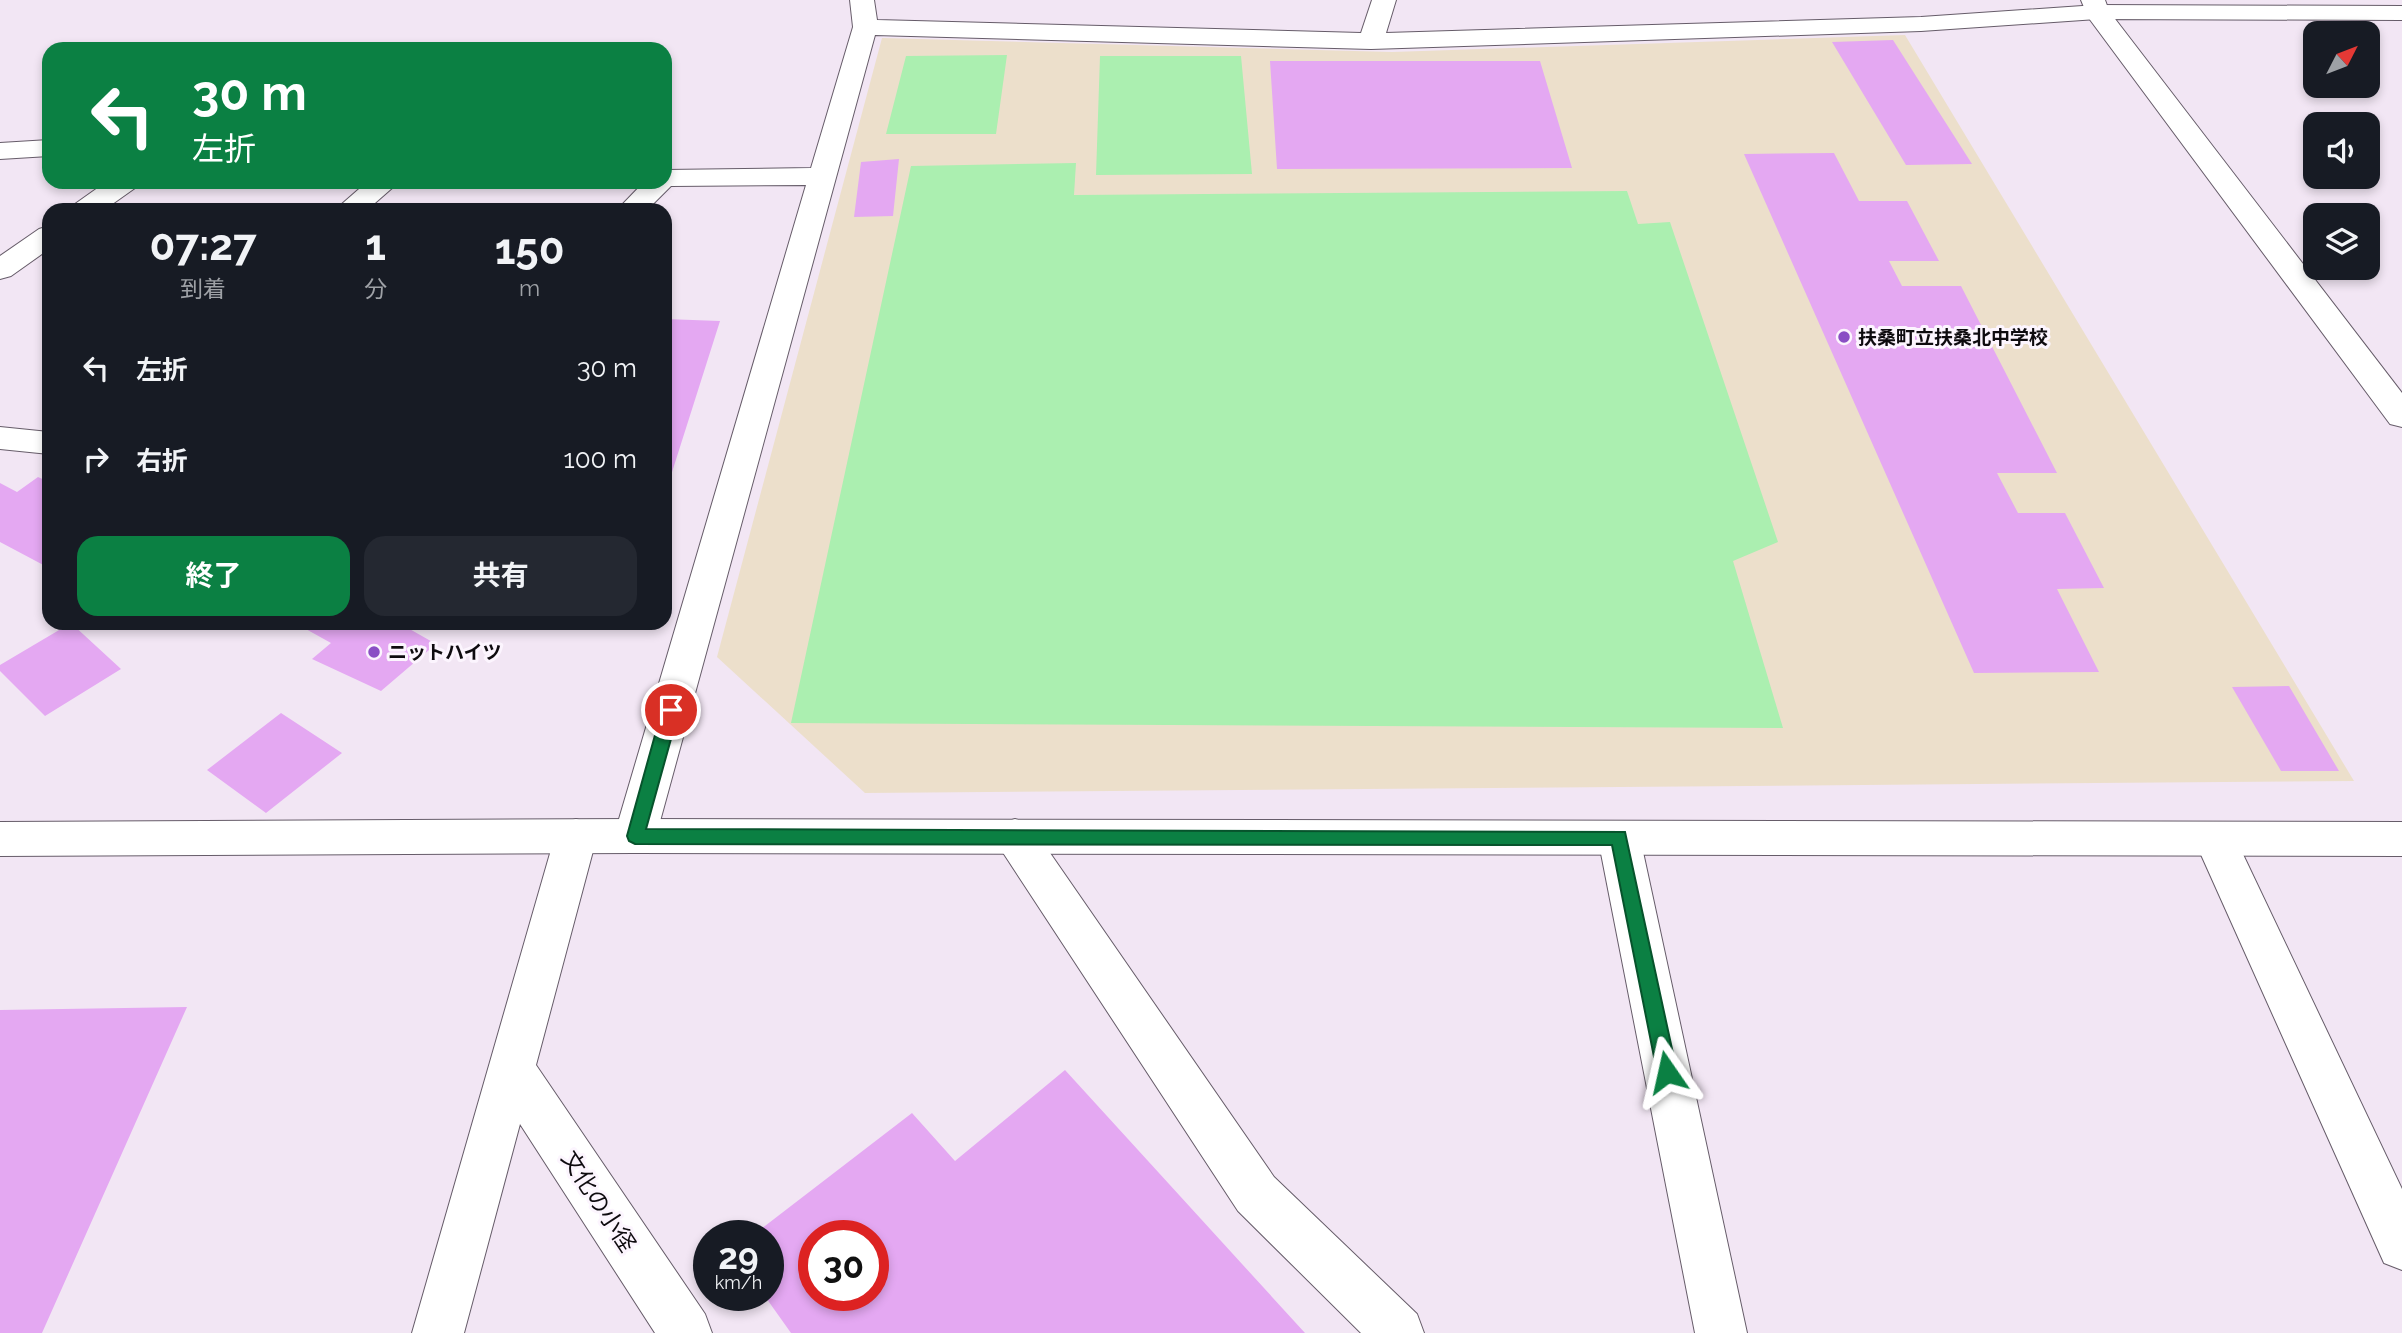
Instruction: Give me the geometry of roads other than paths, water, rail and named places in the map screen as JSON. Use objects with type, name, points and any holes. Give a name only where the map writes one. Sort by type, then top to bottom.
[{"type":"street","points":[[1371,41],[1384,0]]},
{"type":"street","points":[[2095,6],[2402,416]]},
{"type":"street","points":[[635,836],[821,176],[863,13],[1371,41],[1921,24],[2095,6],[2402,13]]},
{"type":"street","points":[[0,151],[42,148]]},
{"type":"street","points":[[672,178],[821,176]]},
{"type":"street","points":[[95,203],[115,189]]},
{"type":"street","points":[[358,203],[376,189]]},
{"type":"street","points":[[638,203],[653,189]]},
{"type":"street","points":[[0,270],[42,240]]},
{"type":"street","points":[[0,438],[42,442]]},
{"type":"street","points":[[438,1333],[576,836]]},
{"type":"street","points":[[0,839],[576,836],[2402,839]]},
{"type":"street","points":[[1015,836],[1256,1194],[1398,1333]]},
{"type":"street","points":[[1619,838],[1721,1333]]},
{"type":"street","points":[[2215,839],[2402,1245]]},
{"type":"street","name":"文化の小径","points":[[512,1070],[686,1333]]},
{"type":"place","name":"扶桑町立扶桑北中学校","points":[[1844,337]]},
{"type":"place","name":"ニットハイツ","points":[[374,652]]}]
